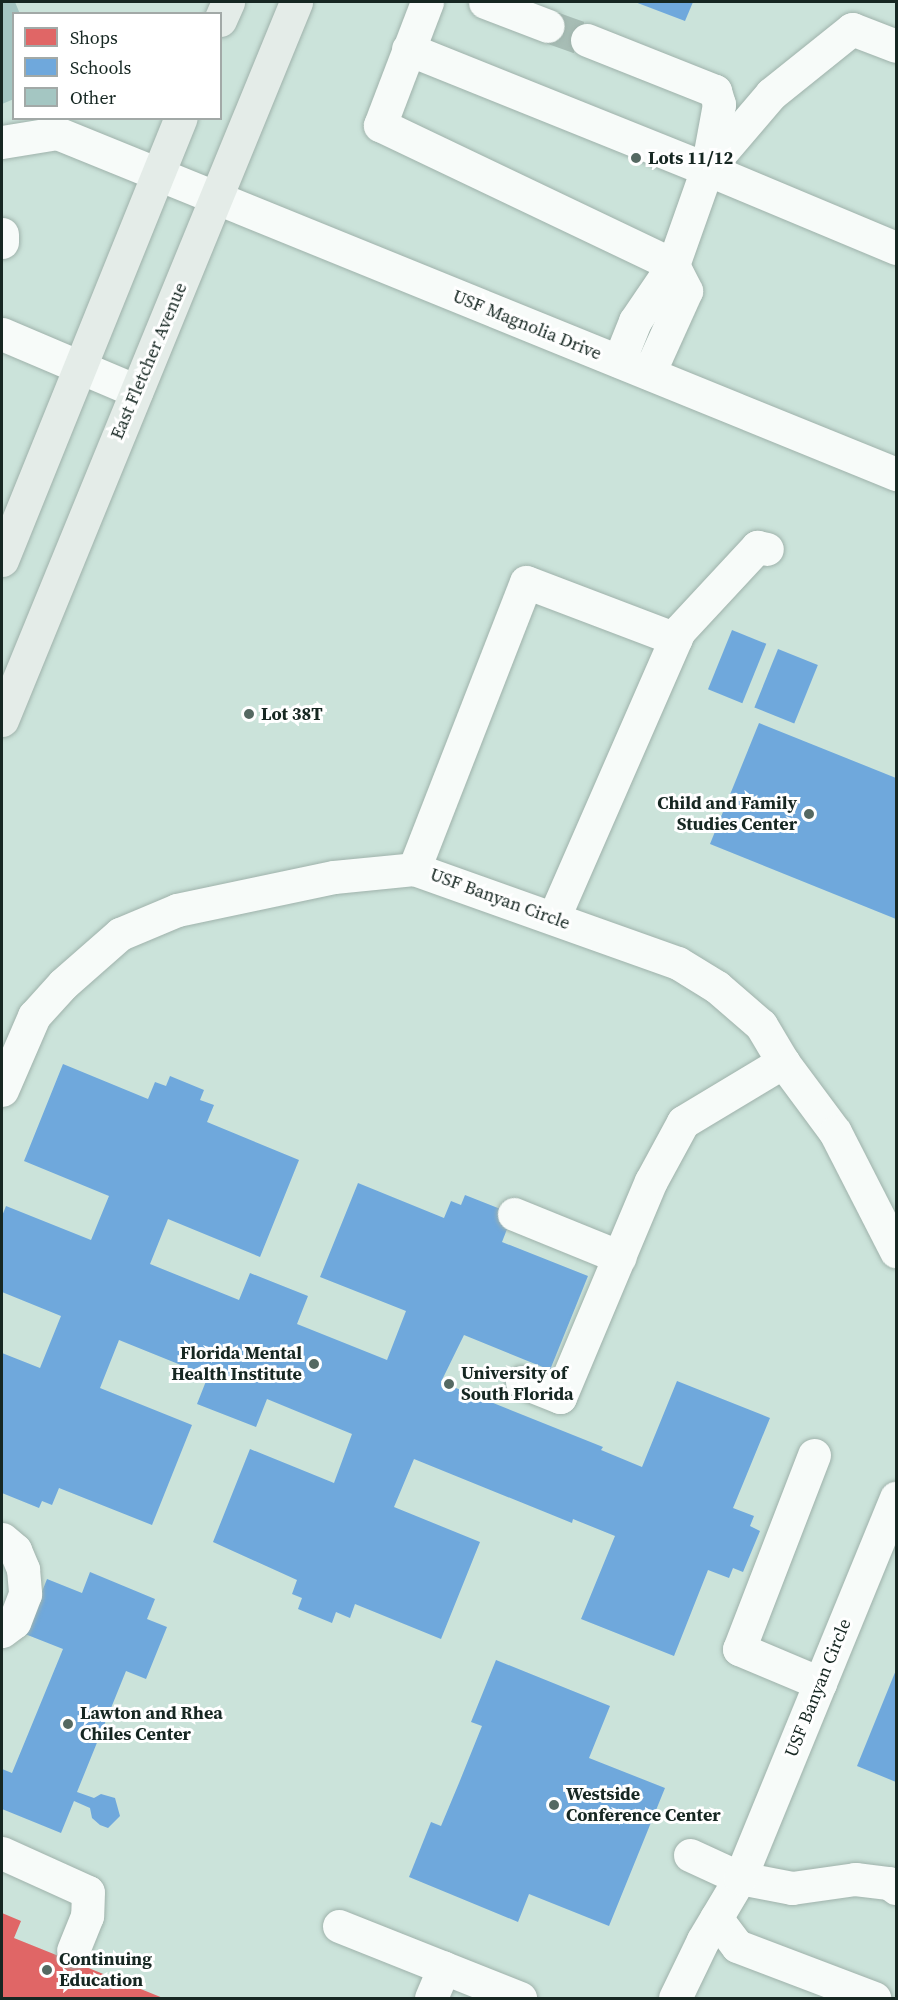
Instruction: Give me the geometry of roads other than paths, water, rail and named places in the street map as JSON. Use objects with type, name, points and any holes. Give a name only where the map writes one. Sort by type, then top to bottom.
[{"type":"main road","name":"East Fletcher Avenue","points":[[5,703],[296,2]]},
{"type":"main road","points":[[2,560],[180,120]]},
{"type":"street","points":[[427,2],[380,125],[673,265],[686,291],[649,374]]},
{"type":"street","points":[[485,2],[548,26]]},
{"type":"street","points":[[707,169],[771,94],[852,29],[897,46]]},
{"type":"street","points":[[587,40],[716,91],[719,104],[707,169],[673,265],[635,321],[619,361]]},
{"type":"street","points":[[408,50],[707,169],[897,248]]},
{"type":"street","name":"USF Magnolia Drive","points":[[2,142],[57,134],[217,197],[270,223],[897,474]]},
{"type":"street","points":[[2,234],[2,242]]},
{"type":"street","points":[[2,334],[136,391]]},
{"type":"street","points":[[554,917],[676,639],[757,547],[767,549]]},
{"type":"street","points":[[414,869],[526,582],[676,639]]},
{"type":"street","name":"USF Banyan Circle","points":[[2,1090],[34,1016],[63,984],[120,934],[177,910],[334,877],[414,869],[678,963],[717,987],[761,1025],[783,1062],[835,1132],[897,1251]]},
{"type":"street","points":[[522,1382],[572,1402],[620,1257],[651,1181],[683,1122],[783,1062]]},
{"type":"street","points":[[514,1214],[620,1257]]},
{"type":"street","points":[[814,1455],[738,1649],[820,1683]]},
{"type":"street","name":"USF Banyan Circle","points":[[675,1998],[716,1918],[740,1878],[897,1498]]},
{"type":"street","points":[[2,1539],[15,1550],[23,1569],[25,1594],[14,1622],[2,1630]]},
{"type":"street","points":[[2,1853],[88,1892],[87,1916],[73,1950]]},
{"type":"street","points":[[690,1855],[740,1878],[792,1888],[855,1879],[889,1883],[897,1888]]},
{"type":"street","points":[[716,1918],[737,1946],[874,1998]]},
{"type":"street","points":[[339,1926],[519,1998]]},
{"type":"street","points":[[432,1998],[444,1968]]},
{"type":"tunnel","points":[[548,26],[587,40]]},
{"type":"place","name":"Lots 11/12","points":[[636,158]]},
{"type":"place","name":"Lot 38T","points":[[249,714]]},
{"type":"place","name":"Child and Family Studies Center","points":[[809,814]]},
{"type":"place","name":"Florida Mental Health Institute","points":[[314,1364]]},
{"type":"place","name":"University of South Florida","points":[[449,1384]]},
{"type":"place","name":"Lawton and Rhea Chiles Center","points":[[68,1724]]},
{"type":"place","name":"Westside Conference Center","points":[[554,1805]]},
{"type":"place","name":"Continuing Education","points":[[47,1970]]}]
